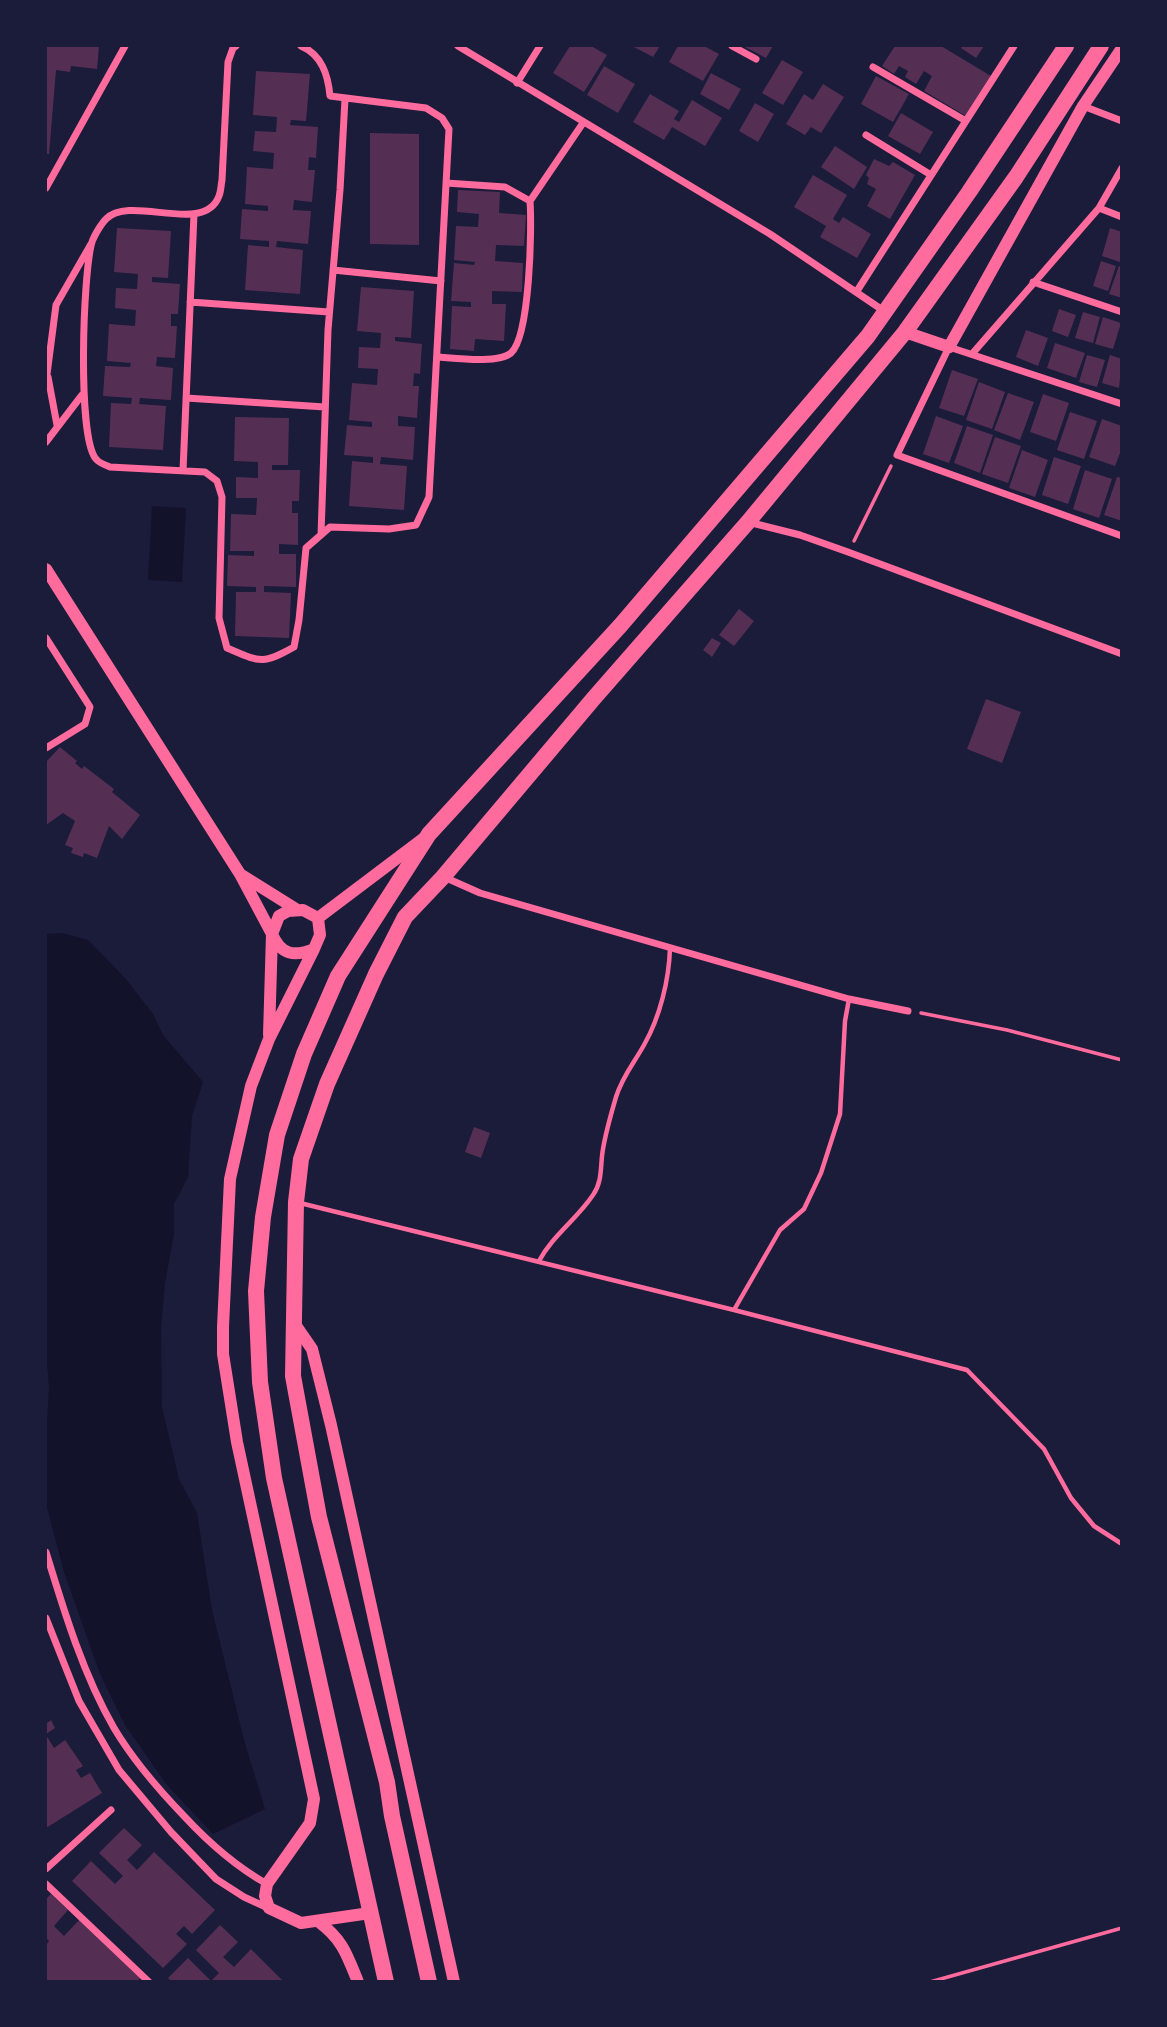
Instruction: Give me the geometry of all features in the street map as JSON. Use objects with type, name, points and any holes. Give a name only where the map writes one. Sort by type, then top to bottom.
[{"type":"main road","points":[[386,1982],[274,1478],[260,1382],[256,1291],[263,1217],[277,1135],[303,1054],[338,976],[429,834],[620,626],[868,336],[970,192],[1066,46]]},
{"type":"main road","points":[[429,1982],[387,1782],[319,1517],[293,1376],[296,1202],[301,1159],[327,1084],[376,974],[405,917],[443,877],[585,708],[748,522],[905,332],[1016,177],[1101,46]]},
{"type":"street","points":[[46,188],[125,46]]},
{"type":"street","points":[[57,425],[47,380],[56,305],[106,218],[123,211],[194,214],[211,208],[219,197],[228,62],[236,46]]},
{"type":"street","points":[[93,241],[88,273],[82,395],[96,461],[110,467],[205,472],[217,481],[222,497],[219,618],[227,648],[252,658],[271,660],[294,647],[306,548],[330,527],[389,530],[416,525],[429,497],[449,129],[442,118],[426,108],[330,96],[328,76],[309,49],[301,46]]},
{"type":"street","points":[[457,46],[770,234],[884,312]]},
{"type":"street","points":[[517,83],[540,46]]},
{"type":"street","points":[[732,46],[757,60]]},
{"type":"street","points":[[857,291],[1014,46]]},
{"type":"street","points":[[1122,48],[1083,106],[949,347],[897,455],[1122,536]]},
{"type":"street","points":[[873,67],[965,121]]},
{"type":"street","points":[[321,536],[329,312],[345,99]]},
{"type":"street","points":[[1083,106],[1122,121]]},
{"type":"street","points":[[437,357],[498,359],[511,353],[523,332],[532,225],[530,201],[583,122]]},
{"type":"street","points":[[866,135],[931,175]]},
{"type":"street","points":[[972,354],[1099,208],[1122,168]]},
{"type":"street","points":[[446,183],[505,187],[530,201]]},
{"type":"street","points":[[1099,208],[1122,217]]},
{"type":"street","points":[[183,471],[194,214]]},
{"type":"street","points":[[333,270],[441,281]]},
{"type":"street","points":[[1033,282],[1122,312]]},
{"type":"street","points":[[190,302],[329,312]]},
{"type":"street","points":[[905,332],[1122,404]]},
{"type":"street","points":[[46,442],[82,395]]},
{"type":"street","points":[[186,398],[325,407]]},
{"type":"street","points":[[748,522],[800,535],[1122,654]]},
{"type":"street","points":[[46,569],[240,874],[278,946],[289,954],[301,954],[314,949]]},
{"type":"street","points":[[46,638],[90,707],[85,724],[46,748]]},
{"type":"street","points":[[318,918],[429,834]]},
{"type":"street","points":[[240,874],[296,909],[318,918],[320,935],[269,1039],[251,1086],[230,1179],[223,1354],[237,1442],[314,1799],[310,1823],[267,1884],[265,1896],[269,1909]]},
{"type":"street","points":[[443,877],[480,893],[670,948],[849,999],[908,1011]]},
{"type":"street","points":[[269,1039],[272,934],[279,916],[296,909]]},
{"type":"street","points":[[292,1320],[312,1349],[331,1425],[454,1982]]},
{"type":"street","points":[[46,1552],[89,1677],[114,1728],[154,1785],[204,1838],[267,1884]]},
{"type":"street","points":[[46,1618],[79,1702],[119,1770],[171,1832],[216,1879],[244,1897],[301,1923],[370,1913]]},
{"type":"street","points":[[46,1869],[111,1810]]},
{"type":"street","points":[[46,1884],[149,1982]]},
{"type":"street","points":[[319,1922],[335,1934],[345,1949],[358,1982]]},
{"type":"lane","points":[[539,1261],[548,1245],[594,1194],[601,1178],[603,1152],[616,1097],[624,1073],[645,1044],[660,1007],[670,966],[670,948]]},
{"type":"lane","points":[[734,1310],[780,1230],[804,1209],[821,1173],[840,1114],[845,1021],[849,999]]},
{"type":"lane","points":[[296,1202],[967,1370],[1044,1449],[1071,1498],[1094,1526],[1122,1544]]},
{"type":"path","points":[[848,552],[897,455]]},
{"type":"path","points":[[908,1011],[1007,1030],[1122,1060]]},
{"type":"path","points":[[930,1982],[1122,1928]]},
{"type":"shaded area","points":[[152,506],[186,508],[182,582],[148,580]]},
{"type":"shaded area","points":[[62,933],[88,940],[125,978],[153,1014],[163,1035],[203,1082],[192,1116],[188,1177],[174,1204],[174,1234],[165,1283],[161,1328],[162,1407],[179,1479],[197,1513],[212,1610],[244,1740],[265,1809],[213,1834],[167,1785],[125,1725],[100,1674],[64,1572],[46,1504],[49,1388],[46,1348],[46,934]]},
{"type":"building","points":[[46,46],[99,46],[97,69],[71,66],[70,72],[56,70],[49,154],[46,154]]},
{"type":"building","points":[[570,46],[591,46],[607,55],[584,92],[553,73]]},
{"type":"building","points":[[632,46],[660,46],[653,57]]},
{"type":"building","points":[[678,46],[704,46],[719,54],[703,81],[669,62]]},
{"type":"building","points":[[743,46],[773,46],[766,58]]},
{"type":"building","points":[[895,46],[941,46],[991,76],[966,116],[924,91],[932,76],[924,71],[916,84],[905,77],[908,71],[899,66],[894,74],[882,66]]},
{"type":"building","points":[[984,46],[976,58],[961,48]]},
{"type":"building","points":[[782,60],[803,72],[783,105],[762,93]]},
{"type":"building","points":[[604,66],[635,84],[618,113],[587,95]]},
{"type":"building","points":[[256,71],[310,74],[306,121],[291,120],[290,125],[318,127],[316,158],[309,157],[308,170],[315,170],[312,202],[294,200],[293,210],[311,211],[308,244],[277,241],[276,247],[303,250],[300,294],[245,290],[248,245],[269,247],[269,241],[240,239],[242,209],[268,211],[268,206],[245,204],[247,167],[273,169],[274,153],[253,151],[255,131],[276,132],[277,117],[253,115]]},
{"type":"building","points":[[711,73],[741,89],[729,110],[700,94]]},
{"type":"building","points":[[876,76],[909,94],[893,122],[861,104]]},
{"type":"building","points":[[823,84],[844,97],[821,133],[811,127],[805,135],[786,124],[804,94],[813,100]]},
{"type":"building","points":[[650,94],[679,111],[674,119],[679,122],[692,100],[722,118],[705,146],[672,127],[664,140],[633,122]]},
{"type":"building","points":[[755,103],[774,114],[758,142],[739,131]]},
{"type":"building","points":[[901,113],[933,132],[920,154],[888,136]]},
{"type":"building","points":[[370,133],[419,134],[419,245],[370,244]]},
{"type":"building","points":[[835,146],[867,167],[854,189],[821,167]]},
{"type":"building","points":[[874,159],[889,166],[893,162],[915,175],[890,219],[867,206],[876,189],[867,184],[869,178],[866,175]]},
{"type":"building","points":[[813,175],[847,195],[833,219],[839,223],[843,217],[871,234],[857,258],[820,237],[826,226],[794,207]]},
{"type":"building","points":[[458,190],[500,192],[499,213],[526,215],[524,246],[496,245],[495,261],[523,263],[522,292],[492,291],[492,304],[506,304],[504,341],[475,339],[474,351],[450,349],[452,306],[471,307],[471,302],[451,301],[454,263],[474,265],[475,262],[454,260],[456,226],[478,227],[479,214],[457,212]]},
{"type":"building","points":[[117,228],[171,231],[168,278],[152,277],[152,282],[180,284],[178,314],[171,314],[171,326],[177,326],[175,358],[157,357],[156,366],[173,368],[171,400],[140,398],[139,404],[166,406],[163,450],[109,447],[111,403],[131,404],[132,398],[103,396],[105,366],[130,367],[131,363],[107,361],[109,324],[135,326],[136,310],[115,308],[116,288],[137,289],[138,274],[114,272]]},
{"type":"building","points":[[1110,228],[1122,232],[1120,262],[1102,256]]},
{"type":"building","points":[[1101,261],[1116,266],[1108,291],[1093,286]]},
{"type":"building","points":[[1119,266],[1122,267],[1122,298],[1109,294]]},
{"type":"building","points":[[361,287],[414,291],[411,338],[395,337],[395,341],[422,344],[420,374],[414,373],[413,386],[419,386],[417,418],[398,416],[398,426],[415,427],[413,460],[381,457],[380,464],[407,466],[404,510],[349,506],[352,461],[373,463],[373,457],[344,455],[347,425],[372,427],[372,422],[349,420],[352,383],[377,385],[378,369],[358,368],[359,347],[380,348],[381,333],[357,331]]},
{"type":"building","points":[[1059,309],[1076,315],[1068,337],[1052,331]]},
{"type":"building","points":[[1083,312],[1100,317],[1093,343],[1075,338]]},
{"type":"building","points":[[1103,317],[1121,323],[1113,349],[1095,344]]},
{"type":"building","points":[[1026,330],[1048,338],[1038,366],[1016,357]]},
{"type":"building","points":[[1055,343],[1085,353],[1076,378],[1047,368]]},
{"type":"building","points":[[1087,355],[1105,360],[1097,387],[1079,382]]},
{"type":"building","points":[[1110,355],[1122,359],[1119,388],[1102,383]]},
{"type":"building","points":[[952,370],[978,379],[964,416],[939,408]]},
{"type":"building","points":[[979,382],[1005,392],[992,429],[966,420]]},
{"type":"building","points":[[1008,393],[1034,402],[1020,440],[994,430]]},
{"type":"building","points":[[1043,394],[1069,403],[1056,441],[1030,432]]},
{"type":"building","points":[[1070,412],[1097,421],[1084,459],[1057,450]]},
{"type":"building","points":[[936,416],[963,426],[949,463],[923,454]]},
{"type":"building","points":[[235,417],[289,418],[288,465],[272,465],[272,470],[300,470],[299,501],[292,501],[292,513],[298,513],[298,545],[279,544],[279,554],[296,554],[296,587],[264,586],[264,592],[291,593],[289,638],[235,636],[236,592],[256,592],[256,587],[227,586],[228,555],[254,556],[254,551],[230,551],[231,514],[256,515],[257,498],[236,498],[236,477],[258,478],[258,462],[234,461]]},
{"type":"building","points":[[1102,419],[1122,426],[1122,448],[1115,466],[1089,457]]},
{"type":"building","points":[[967,426],[993,435],[980,473],[954,463]]},
{"type":"building","points":[[995,437],[1021,446],[1008,483],[982,474]]},
{"type":"building","points":[[1022,450],[1048,460],[1035,497],[1009,488]]},
{"type":"building","points":[[1054,457],[1081,466],[1068,504],[1042,495]]},
{"type":"building","points":[[1085,470],[1112,479],[1099,518],[1073,509]]},
{"type":"building","points":[[1117,477],[1122,478],[1122,521],[1104,515]]},
{"type":"building","points":[[739,609],[754,621],[734,646],[719,635]]},
{"type":"building","points":[[712,638],[721,643],[712,657],[703,650]]},
{"type":"building","points":[[986,699],[1021,712],[1002,763],[967,749]]},
{"type":"building","points":[[60,747],[77,761],[75,763],[82,769],[84,766],[114,789],[112,792],[140,815],[122,839],[109,826],[97,858],[84,853],[83,857],[71,853],[73,848],[65,845],[75,821],[63,813],[46,825],[46,762]]},
{"type":"building","points":[[474,1127],[490,1133],[481,1158],[465,1152]]},
{"type":"building","points":[[51,1720],[55,1728],[46,1734],[46,1724]]},
{"type":"building","points":[[46,1735],[54,1748],[65,1740],[83,1766],[76,1770],[81,1778],[90,1773],[102,1793],[46,1828]]},
{"type":"building","points":[[124,1828],[142,1845],[127,1860],[137,1870],[154,1852],[215,1910],[192,1934],[184,1926],[176,1934],[187,1944],[163,1968],[72,1881],[91,1861],[115,1884],[123,1876],[99,1853]]},
{"type":"building","points":[[51,1894],[68,1910],[54,1926],[64,1936],[81,1918],[142,1976],[137,1982],[46,1982],[46,1945],[49,1941],[46,1938],[46,1899]]},
{"type":"building","points":[[220,1925],[238,1942],[223,1957],[234,1967],[251,1949],[284,1982],[172,1982],[168,1978],[188,1958],[211,1981],[219,1973],[196,1950]]}]
